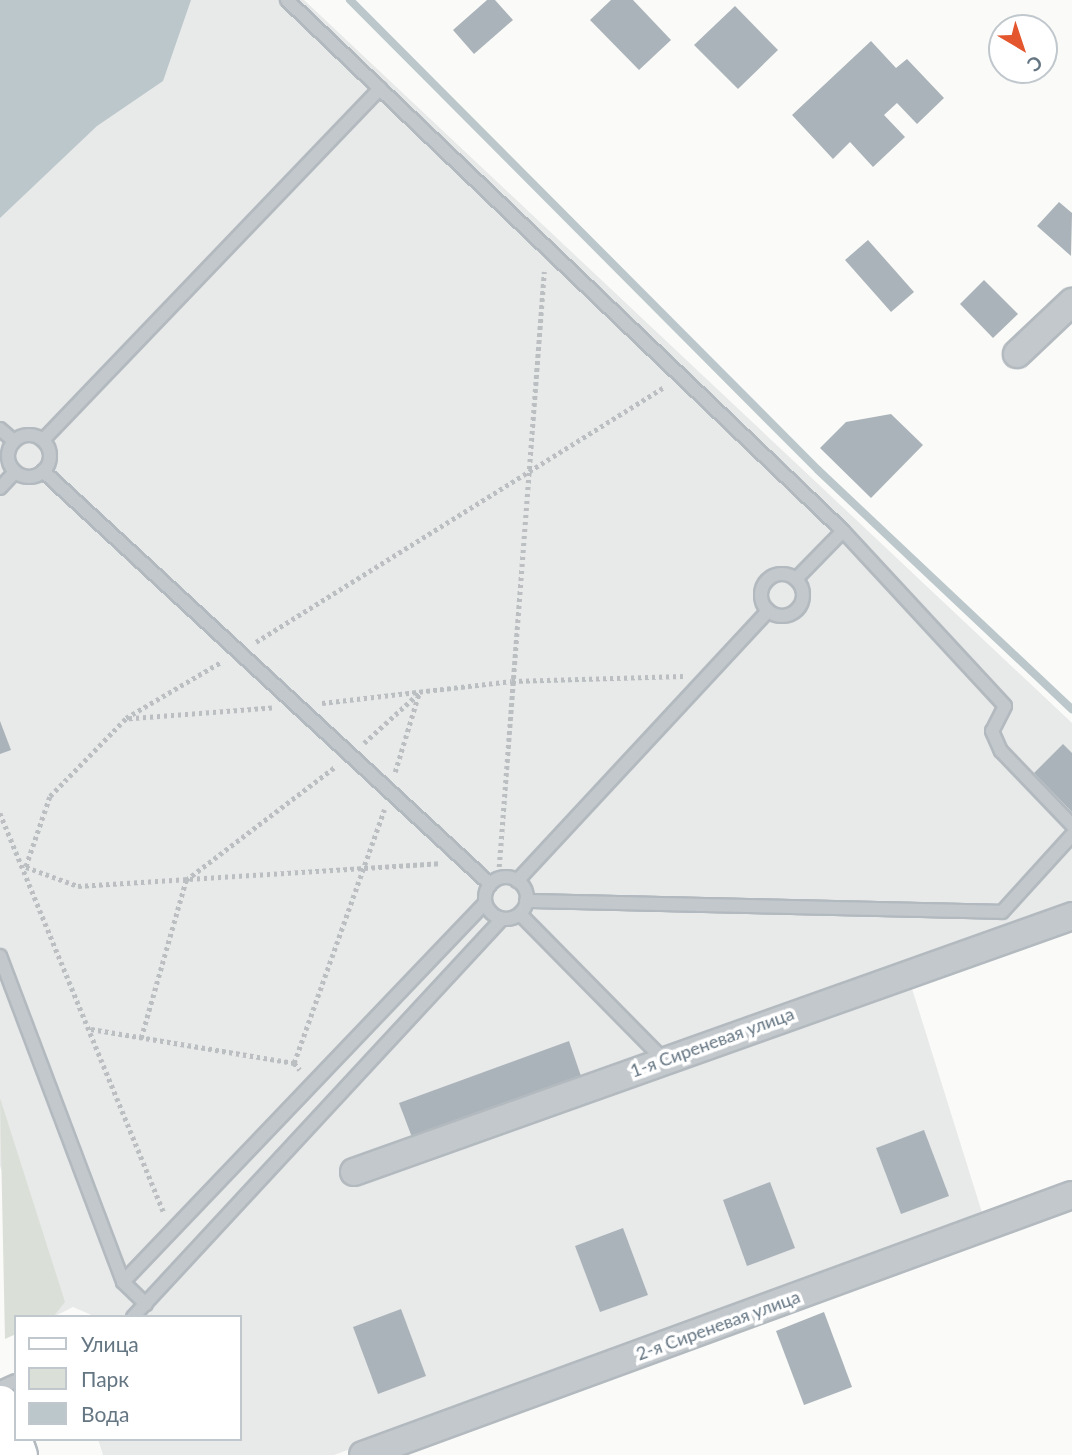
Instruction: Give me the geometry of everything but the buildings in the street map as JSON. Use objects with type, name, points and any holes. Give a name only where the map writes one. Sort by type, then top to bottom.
[{"type":"main road","points":[[0,1404],[18,1455]]},
{"type":"street","points":[[1017,355],[1072,302]]},
{"type":"street","name":"1-я Сиреневая улица","points":[[354,1172],[1072,916]]},
{"type":"street","name":"2-я Сиреневая улица","points":[[363,1455],[1072,1195]]},
{"type":"lane","points":[[287,0],[678,378],[843,531],[1005,706],[992,731],[1001,751],[1072,825]]},
{"type":"lane","points":[[43,440],[380,88]]},
{"type":"lane","points":[[0,429],[14,441]]},
{"type":"lane","points":[[15,472],[8,457],[14,441],[26,435],[43,440]]},
{"type":"lane","points":[[15,472],[33,476],[43,471],[50,458],[43,440]]},
{"type":"lane","points":[[43,471],[242,651],[389,791],[468,862],[494,881],[517,881],[768,611]]},
{"type":"lane","points":[[0,488],[15,472]]},
{"type":"lane","points":[[796,579],[843,531]]},
{"type":"lane","points":[[782,574],[796,579],[803,597],[796,610],[785,615],[768,611],[761,596],[766,580],[782,574]]},
{"type":"lane","points":[[526,901],[1002,912],[1072,835]]},
{"type":"lane","points":[[123,1282],[485,903],[494,881]]},
{"type":"lane","points":[[135,1315],[502,919],[520,914],[526,901],[517,881]]},
{"type":"lane","points":[[485,903],[502,919]]},
{"type":"lane","points":[[520,914],[664,1060]]},
{"type":"lane","points":[[0,956],[123,1282],[146,1304]]},
{"type":"path","points":[[494,881],[546,249]]},
{"type":"path","points":[[126,719],[242,651],[527,469],[678,378]]},
{"type":"path","points":[[141,1038],[186,880],[352,754],[420,692],[368,864],[294,1063]]},
{"type":"path","points":[[0,813],[26,867],[171,1230]]},
{"type":"path","points":[[26,867],[78,886],[186,880],[368,864],[468,862]]},
{"type":"path","points":[[91,1029],[294,1063],[313,1083]]},
{"type":"shaded area","points":[[0,0],[304,0],[1072,723],[1072,921],[909,979],[984,1219],[334,1455],[103,1455],[99,1441],[242,1441],[242,1315],[91,1315],[73,1307],[55,1315],[0,1166]]},
{"type":"green space","points":[[0,1098],[65,1302],[55,1315],[14,1315],[14,1335],[5,1339]]},
{"type":"water","points":[[0,0],[191,0],[163,81],[97,126],[0,218]]},
{"type":"waterway","points":[[350,0],[818,470],[1072,709]]}]
